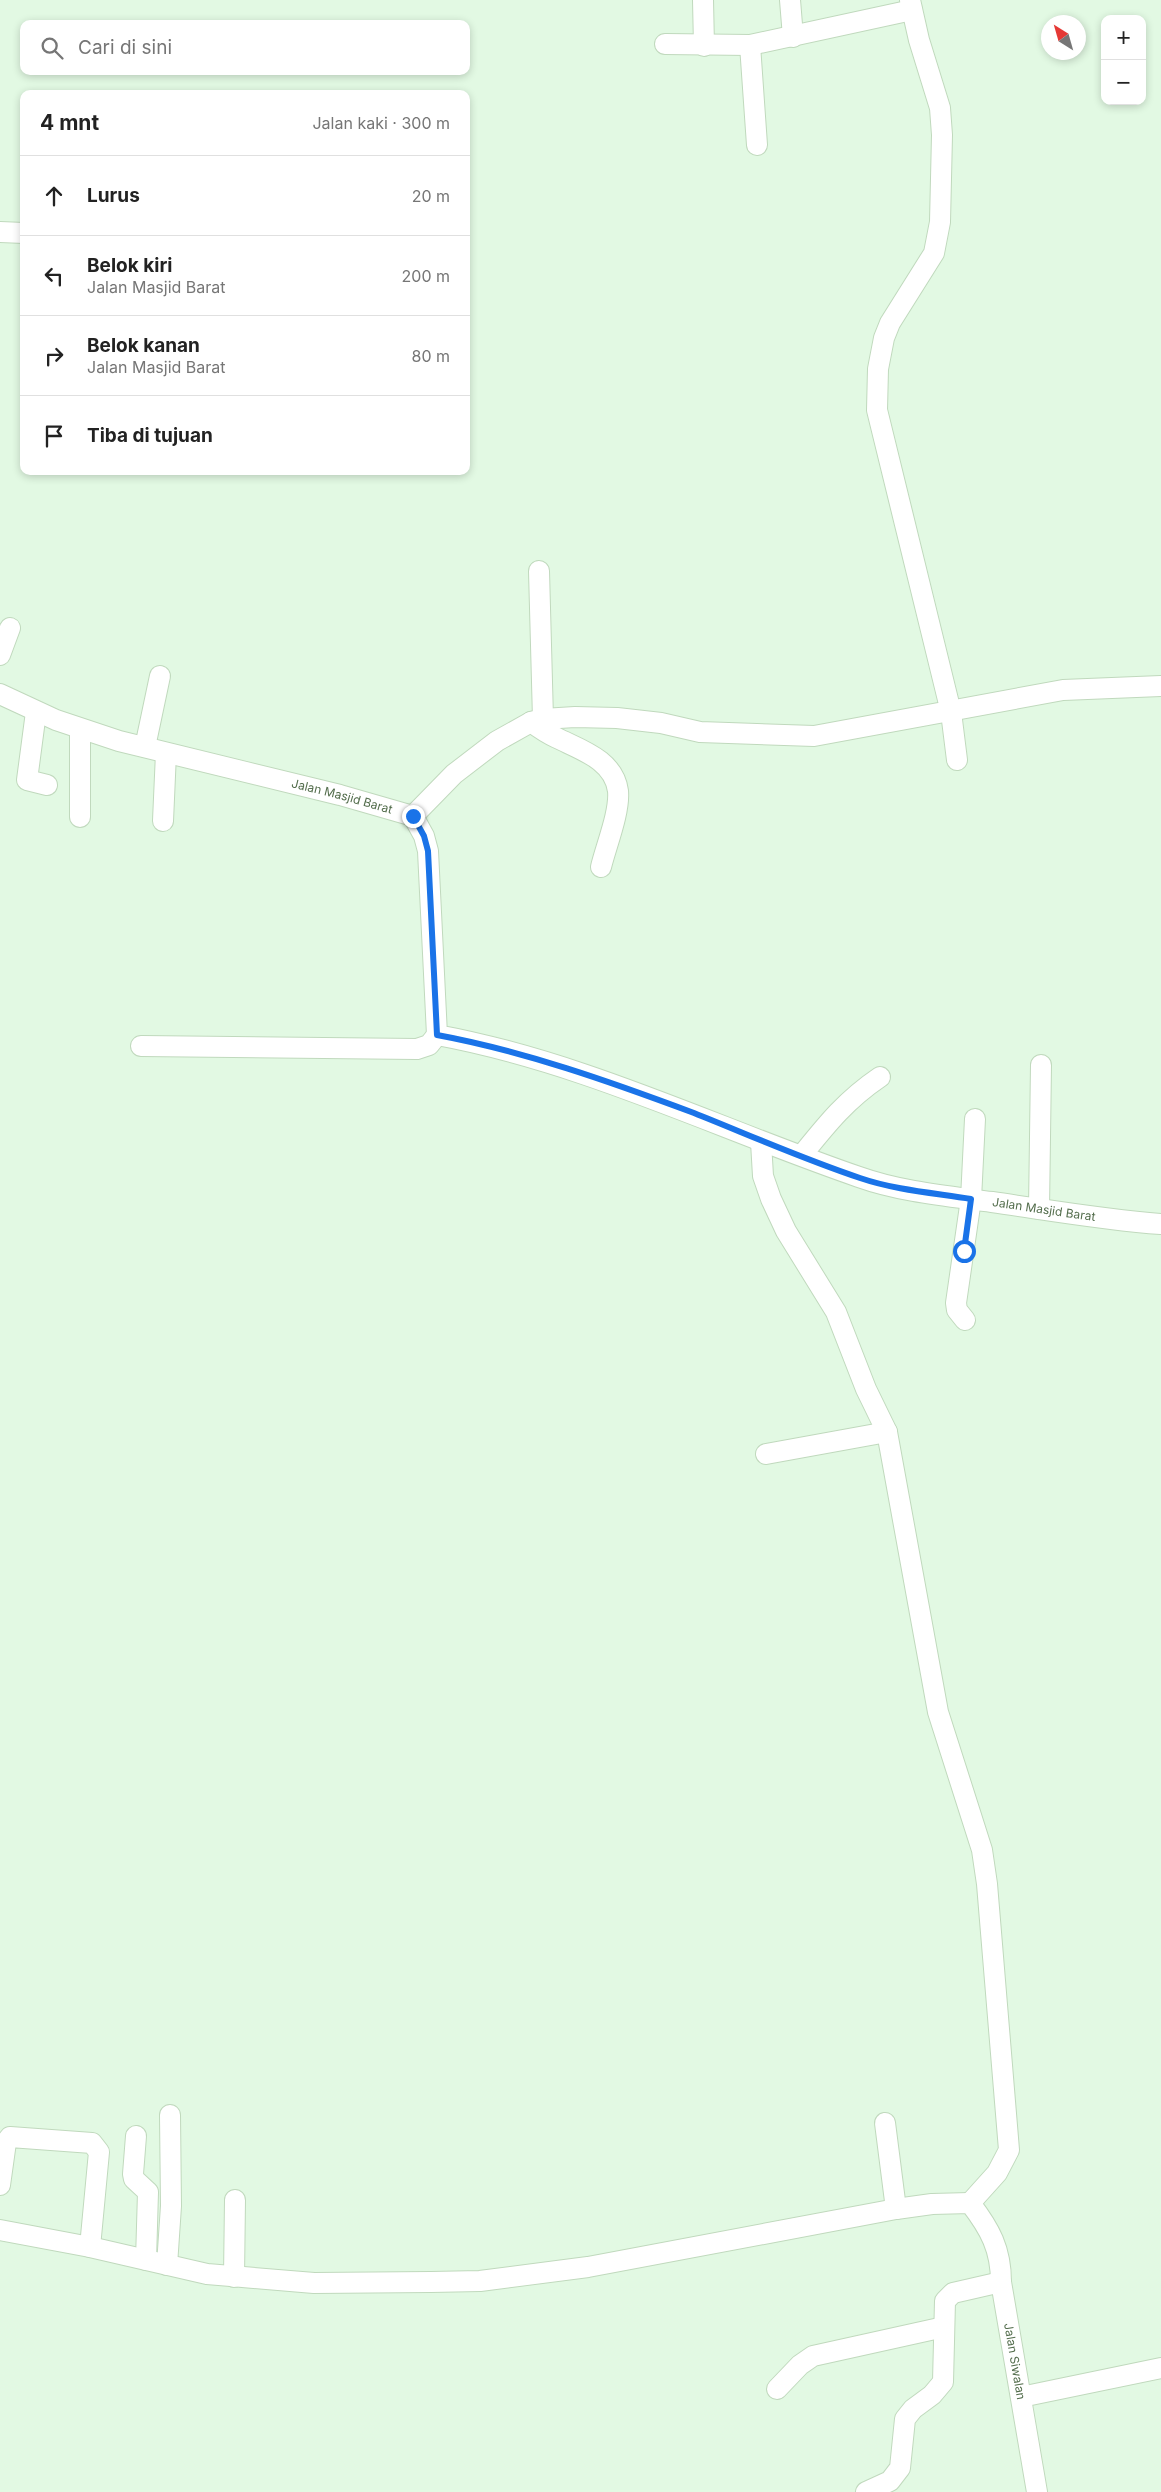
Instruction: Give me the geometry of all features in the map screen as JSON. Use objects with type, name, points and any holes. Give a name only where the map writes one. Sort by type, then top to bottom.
[{"type":"street","points":[[703,0],[704,46]]},
{"type":"street","points":[[790,0],[793,37]]},
{"type":"street","points":[[665,44],[704,46],[750,45],[793,37],[911,5],[940,108],[942,135],[940,222],[934,253],[890,323],[884,338],[878,369],[877,410],[951,712],[958,760]]},
{"type":"street","points":[[750,45],[757,145]]},
{"type":"street","points":[[0,232],[20,233]]},
{"type":"street","points":[[537,721],[539,571]]},
{"type":"street","points":[[0,655],[10,628]]},
{"type":"street","points":[[145,747],[160,676]]},
{"type":"street","points":[[141,1046],[417,1049],[429,1045],[437,1035],[428,851],[424,836],[413,816],[467,764],[497,740],[537,721],[575,717],[617,718],[661,723],[700,732],[814,736],[1063,690],[1161,686]]},
{"type":"street","name":"Jalan Masjid Barat","points":[[0,694],[36,712],[80,730],[166,754],[340,795],[413,816]]},
{"type":"street","points":[[36,712],[27,780],[47,785]]},
{"type":"street","points":[[537,721],[596,758],[607,768],[613,779],[618,791],[616,807],[601,867]]},
{"type":"street","points":[[80,730],[80,817]]},
{"type":"street","points":[[162,821],[166,754]]},
{"type":"street","name":"Jalan Masjid Barat","points":[[437,1035],[522,1056],[643,1094],[762,1142],[802,1155],[860,1178],[898,1187],[971,1199],[1161,1224]]},
{"type":"street","points":[[1039,1209],[1041,1065]]},
{"type":"street","points":[[802,1155],[835,1113],[856,1093],[880,1077]]},
{"type":"street","points":[[966,1320],[960,1316],[956,1303],[971,1199],[975,1119]]},
{"type":"street","points":[[0,2230],[90,2247],[207,2274],[234,2277],[314,2283],[480,2281],[634,2259],[896,2209],[932,2204],[974,2208],[997,2173],[1009,2150],[987,1884],[982,1850],[971,1810],[938,1712],[887,1432],[866,1389],[836,1312],[786,1230],[771,1199],[763,1176],[762,1142]]},
{"type":"street","points":[[766,1454],[887,1432]]},
{"type":"street","points":[[167,2265],[171,2206],[170,2115]]},
{"type":"street","points":[[885,2123],[896,2209]]},
{"type":"street","points":[[136,2136],[134,2179],[148,2192],[146,2260]]},
{"type":"street","points":[[0,2185],[6,2142],[10,2137],[92,2143],[99,2152],[90,2247]]},
{"type":"street","points":[[234,2277],[235,2200]]},
{"type":"street","name":"Jalan Siwalan","points":[[974,2208],[990,2231],[1001,2267],[1001,2282],[1037,2492]]},
{"type":"street","points":[[866,2492],[890,2481],[900,2468],[905,2419],[913,2409],[932,2395],[943,2382],[945,2301],[953,2293],[1001,2282]]},
{"type":"street","points":[[777,2390],[800,2365],[813,2356],[944,2327]]},
{"type":"street","points":[[1021,2396],[1161,2368]]},
{"type":"route","points":[[413,816],[424,836],[428,851],[431,944],[437,1035],[456,1038],[522,1056],[643,1094],[762,1142],[802,1155],[860,1178],[898,1187],[971,1199],[964,1251]]}]
